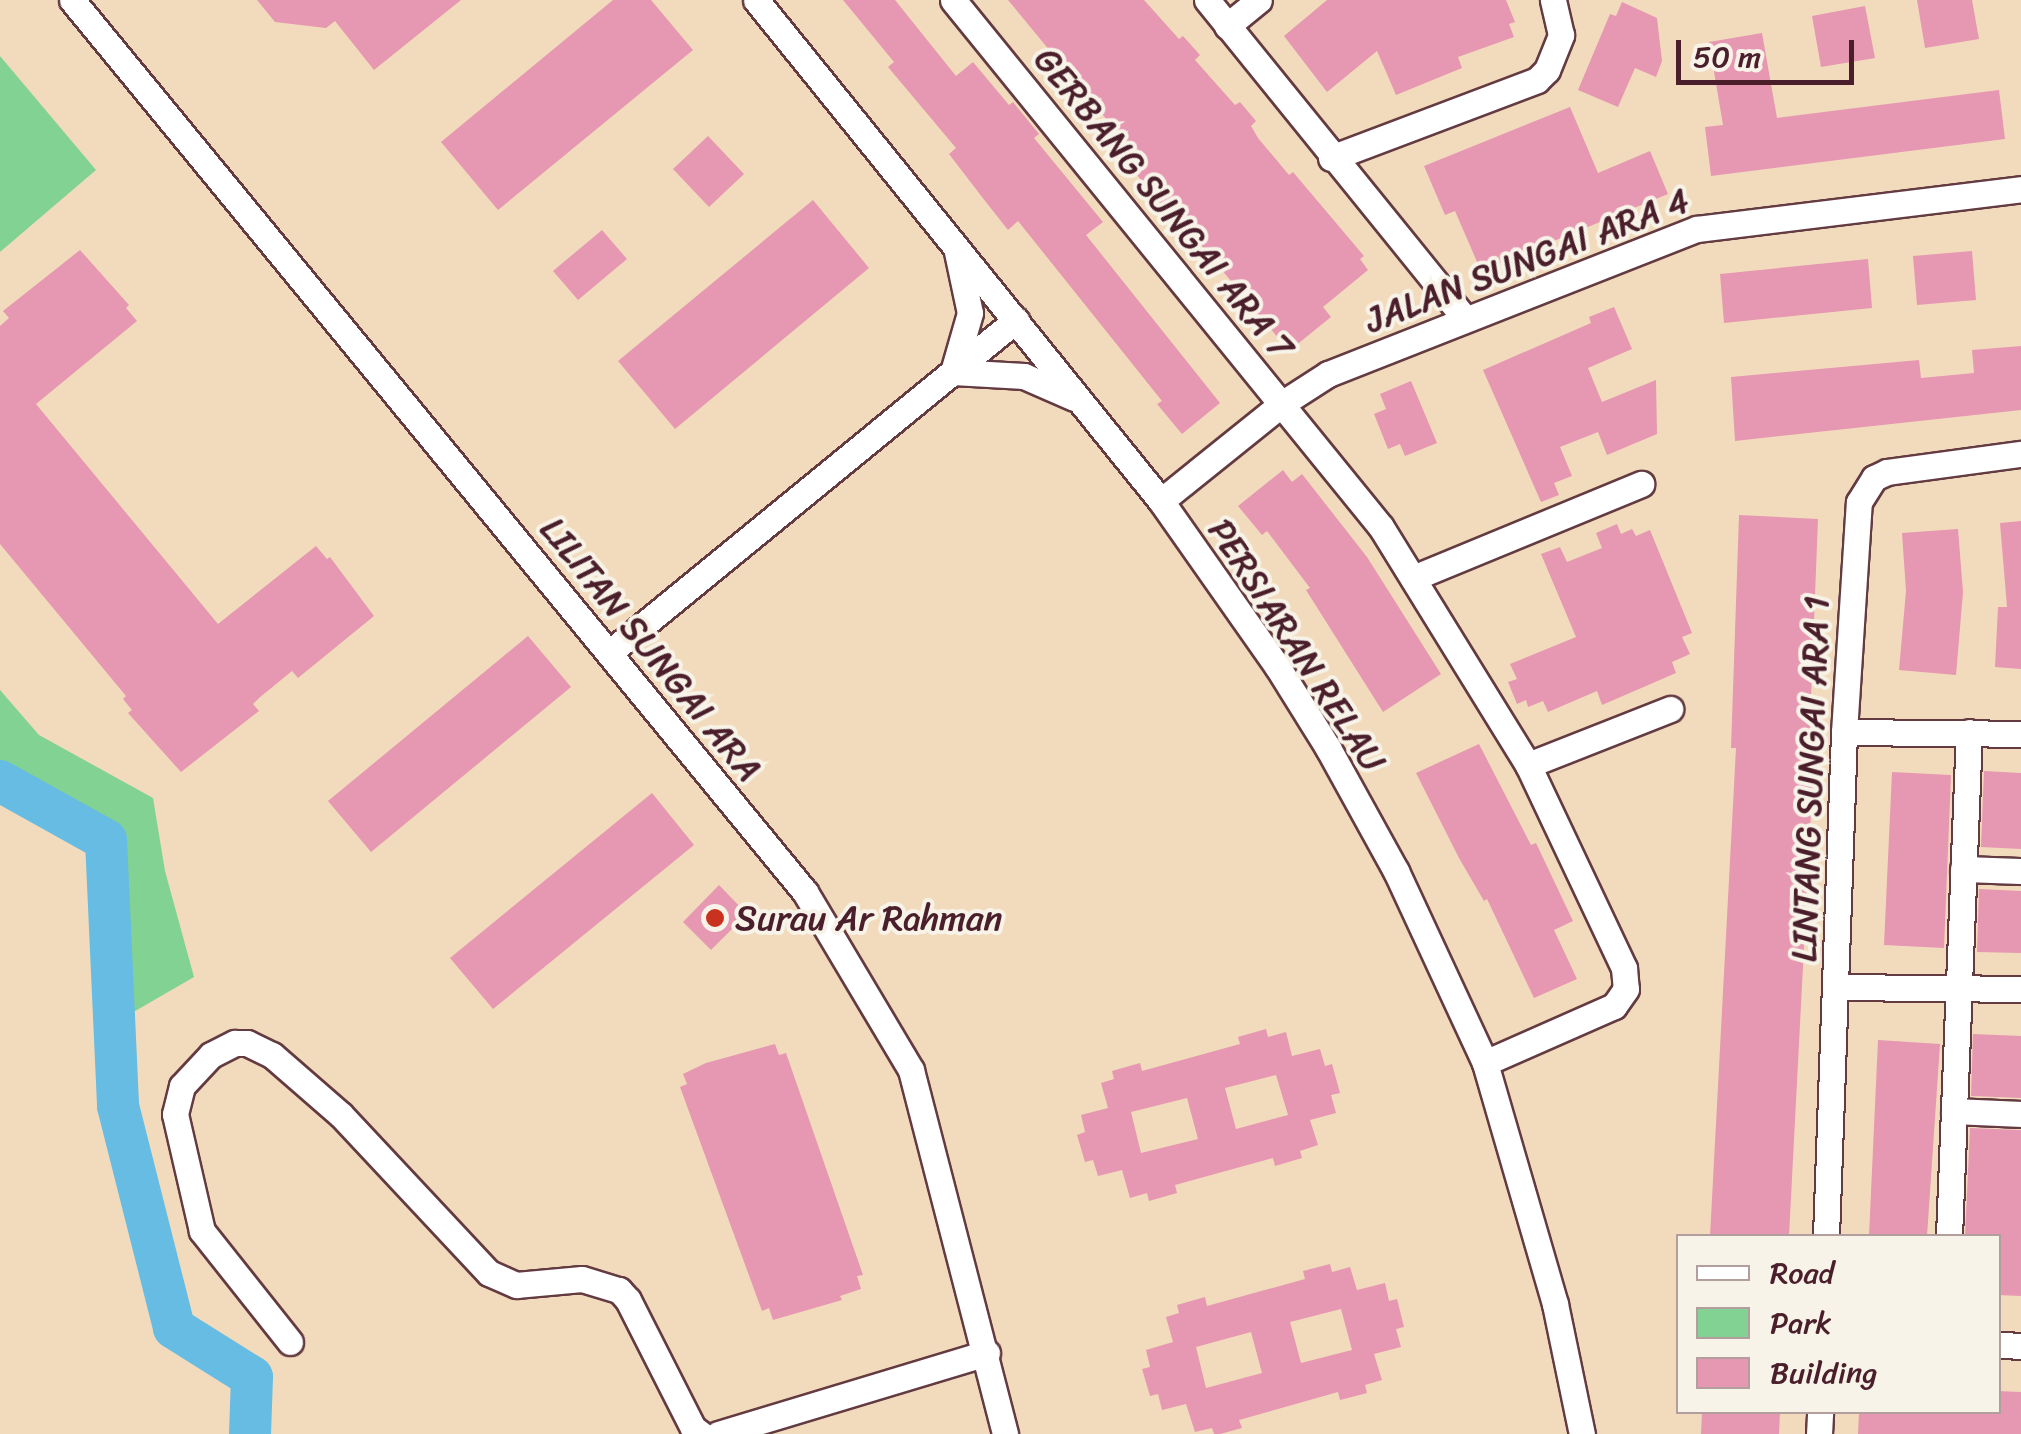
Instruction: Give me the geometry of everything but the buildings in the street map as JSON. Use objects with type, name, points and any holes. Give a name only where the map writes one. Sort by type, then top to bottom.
[{"type":"street","name":"LILITAN SUNGAI ARA","points":[[72,0],[805,892],[911,1070],[988,1354],[1005,1434]]},
{"type":"street","name":"PERSIARAN RELAU","points":[[756,0],[1162,502],[1278,666],[1328,748],[1396,871],[1485,1063],[1554,1304],[1582,1434]]},
{"type":"street","name":"GERBANG SUNGAI ARA 7","points":[[952,0],[1381,527],[1528,765],[1624,968],[1626,989],[1614,1006],[1485,1063]]},
{"type":"street","points":[[1206,0],[1464,317]]},
{"type":"street","points":[[1227,26],[1259,0]]},
{"type":"street","points":[[1331,158],[1537,80],[1547,70],[1561,34],[1554,0]]},
{"type":"street","name":"JALAN SUNGAI ARA 4","points":[[1162,502],[1283,403],[1328,374],[1464,317],[1698,229],[2021,189]]},
{"type":"street","points":[[953,372],[970,313],[955,244]]},
{"type":"street","points":[[609,653],[1016,320]]},
{"type":"street","points":[[953,372],[1024,376],[1083,402]]},
{"type":"street","name":"LINTANG SUNGAI ARA 1","points":[[1826,1234],[1844,732],[1857,518],[1866,488],[1887,472],[2021,454]]},
{"type":"street","points":[[1413,578],[1641,484]]},
{"type":"street","points":[[1528,765],[1670,709]]},
{"type":"street","points":[[1844,732],[2021,734]]},
{"type":"street","points":[[1949,1234],[1968,732]]},
{"type":"street","points":[[1963,869],[2021,872]]},
{"type":"street","points":[[1836,987],[2021,989]]},
{"type":"street","points":[[290,1342],[202,1232],[175,1114],[182,1086],[211,1055],[235,1042],[261,1048],[340,1115],[488,1272],[516,1285],[582,1279],[619,1290],[693,1428],[701,1434]]},
{"type":"street","points":[[1954,1112],[2021,1114]]},
{"type":"street","points":[[718,1434],[988,1354]]},
{"type":"green space","points":[[0,56],[96,170],[0,252]]},
{"type":"green space","points":[[0,690],[39,735],[153,798],[165,871],[194,977],[130,1014],[117,832],[14,778],[0,762]]},
{"type":"waterway","points":[[0,781],[106,840],[118,1106],[174,1328],[252,1377],[250,1434]]},
{"type":"place","name":"Surau Ar Rahman","points":[[715,918]]}]
